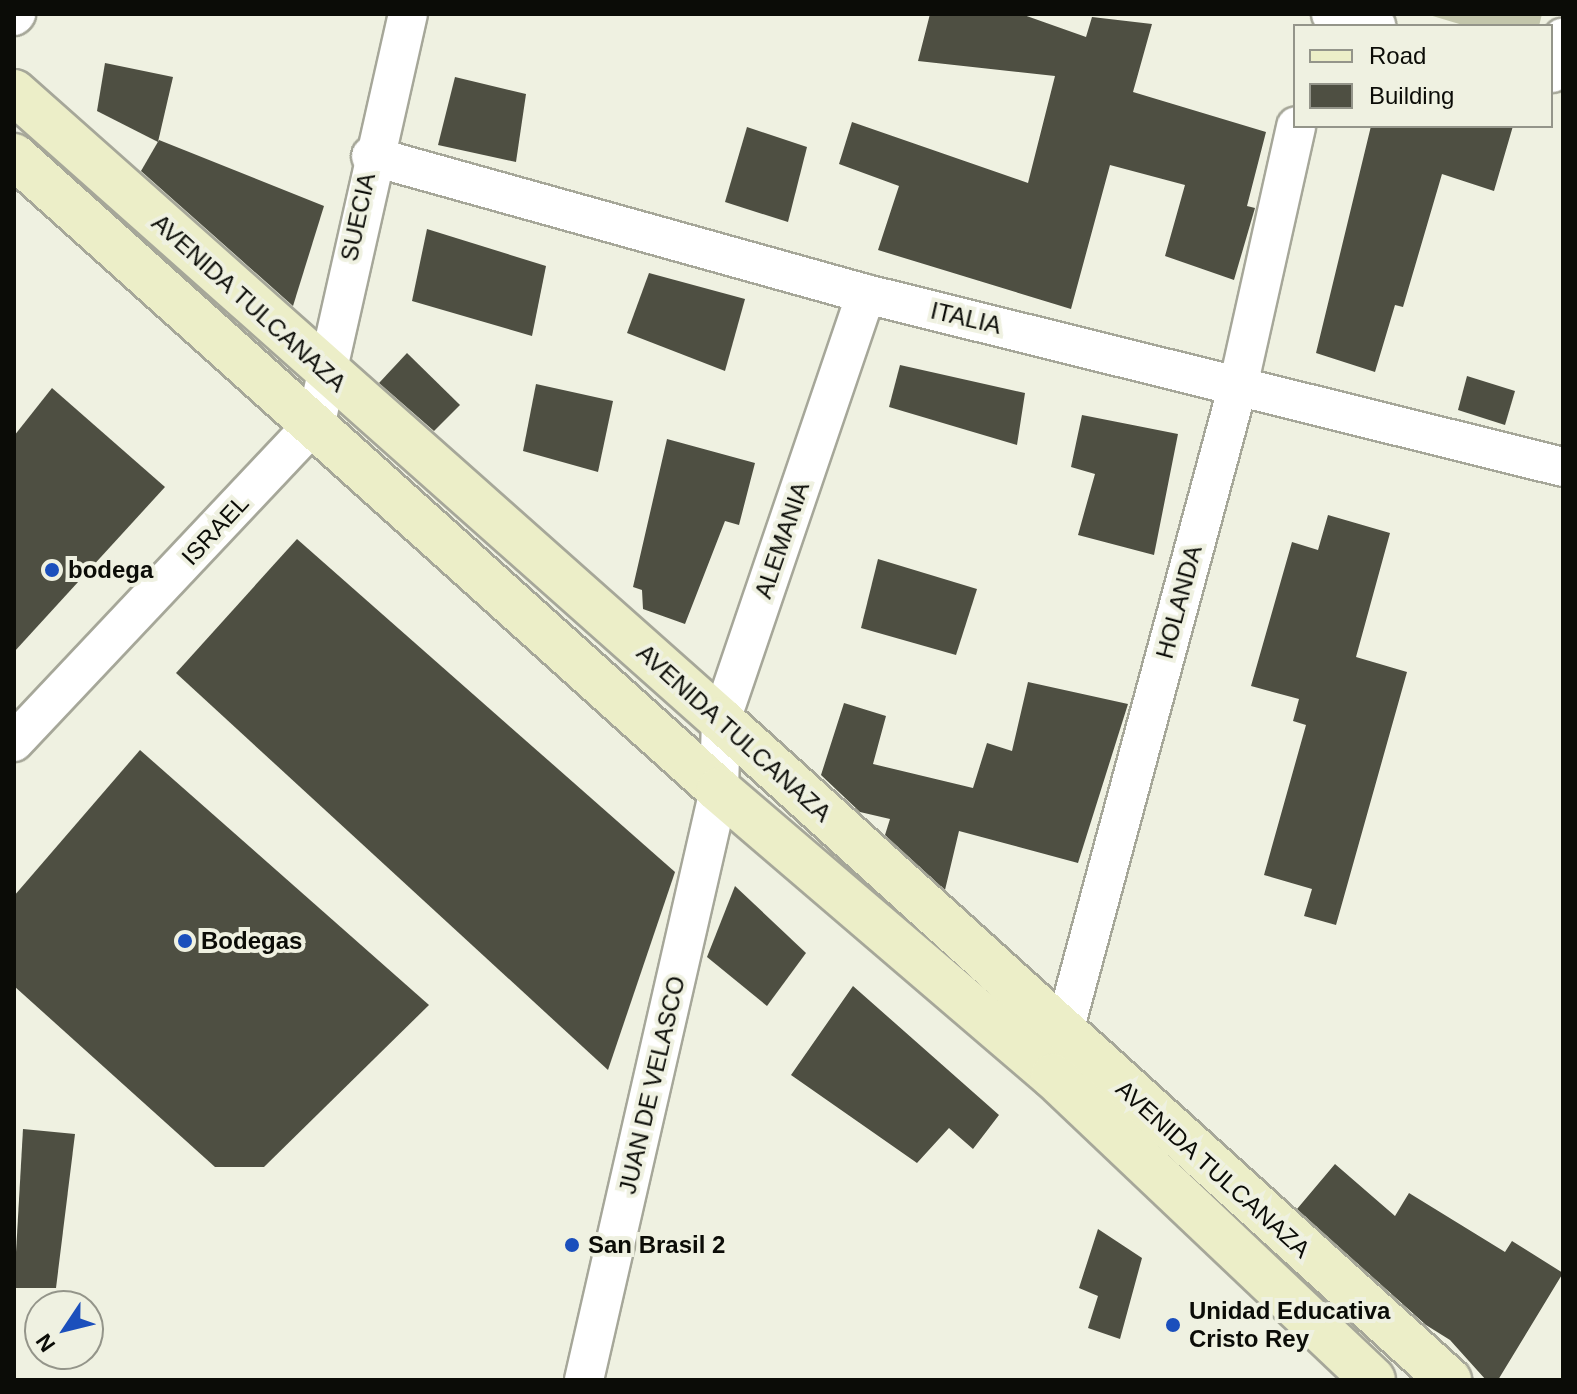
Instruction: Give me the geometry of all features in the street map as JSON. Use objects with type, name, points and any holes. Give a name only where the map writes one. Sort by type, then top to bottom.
[{"type":"street","name":"SUECIA","points":[[316,422],[371,156],[408,14]]},
{"type":"street","points":[[1331,14],[1368,24]]},
{"type":"street","points":[[1553,70],[1563,38]]},
{"type":"street","name":"AVENIDA TULCANAZA","points":[[14,92],[325,372],[721,720],[1062,1033],[1449,1380]]},
{"type":"street","name":"HOLANDA","points":[[1053,1076],[1062,1033],[1239,382],[1296,128]]},
{"type":"street","name":"AVENIDA TULCANAZA","points":[[14,156],[316,422],[719,790],[1053,1076],[1373,1380]]},
{"type":"street","name":"ITALIA","points":[[371,156],[866,294],[1239,382],[1563,467]]},
{"type":"street","name":"ALEMANIA","points":[[719,790],[721,720],[866,294]]},
{"type":"street","name":"ISRAEL","points":[[14,742],[316,422]]},
{"type":"street","name":"JUAN DE VELASCO","points":[[584,1380],[719,790]]},
{"type":"green space","points":[[1426,14],[1542,14],[1540,24],[1459,24]]},
{"type":"building","points":[[930,14],[1021,14],[1086,37],[1092,17],[1152,24],[1133,92],[1266,132],[1247,206],[1255,208],[1234,280],[1165,256],[1185,185],[1110,165],[1071,309],[878,250],[899,186],[839,164],[852,122],[1028,183],[1055,76],[918,61]]},
{"type":"building","points":[[105,63],[173,77],[158,142],[97,111]]},
{"type":"building","points":[[455,77],[526,94],[516,162],[438,145]]},
{"type":"building","points":[[747,127],[807,147],[788,222],[725,202]]},
{"type":"building","points":[[1371,128],[1512,128],[1494,191],[1442,174],[1403,307],[1395,305],[1375,372],[1316,353]]},
{"type":"building","points":[[159,140],[324,206],[293,306],[141,171]]},
{"type":"building","points":[[427,229],[546,266],[532,336],[412,301]]},
{"type":"building","points":[[649,273],[745,299],[725,371],[627,333]]},
{"type":"building","points":[[407,353],[460,405],[434,431],[379,383]]},
{"type":"building","points":[[900,365],[1025,393],[1017,445],[889,407]]},
{"type":"building","points":[[1467,376],[1515,391],[1505,425],[1458,410]]},
{"type":"building","points":[[536,384],[613,401],[598,472],[523,451]]},
{"type":"building","name":"bodega","points":[[52,388],[165,487],[14,652],[14,436]]},
{"type":"building","points":[[1082,415],[1178,434],[1154,555],[1078,535],[1095,474],[1071,467]]},
{"type":"building","points":[[667,439],[755,463],[739,525],[725,521],[685,624],[643,609],[642,590],[633,587]]},
{"type":"building","points":[[1328,515],[1390,533],[1356,657],[1407,672],[1336,925],[1304,916],[1312,889],[1264,875],[1306,725],[1293,721],[1299,699],[1251,686],[1292,542],[1318,550]]},
{"type":"building","points":[[297,539],[675,872],[608,1070],[176,673]]},
{"type":"building","points":[[878,559],[977,589],[956,655],[861,628]]},
{"type":"building","points":[[1028,682],[1128,704],[1078,863],[959,831],[945,890],[885,835],[890,819],[860,812],[821,775],[844,703],[886,716],[873,764],[973,788],[987,743],[1012,751]]},
{"type":"building","name":"Bodegas","points":[[140,750],[429,1005],[264,1167],[215,1167],[14,986],[14,896]]},
{"type":"building","points":[[735,886],[806,953],[767,1006],[707,957]]},
{"type":"building","points":[[853,986],[999,1115],[973,1149],[949,1128],[917,1163],[791,1075]]},
{"type":"building","points":[[23,1129],[75,1134],[56,1288],[14,1288]]},
{"type":"building","points":[[1335,1164],[1395,1216],[1409,1193],[1505,1252],[1512,1241],[1563,1273],[1498,1380],[1486,1380],[1450,1340],[1426,1325],[1297,1209]]},
{"type":"building","points":[[1098,1229],[1142,1258],[1120,1339],[1088,1328],[1098,1296],[1079,1288]]},
{"type":"place","name":"bodega","points":[[52,570]]},
{"type":"place","name":"Bodegas","points":[[185,941]]},
{"type":"place","name":"San Brasil 2","points":[[572,1245]]},
{"type":"place","name":"Unidad Educativa Cristo Rey","points":[[1173,1325]]}]
